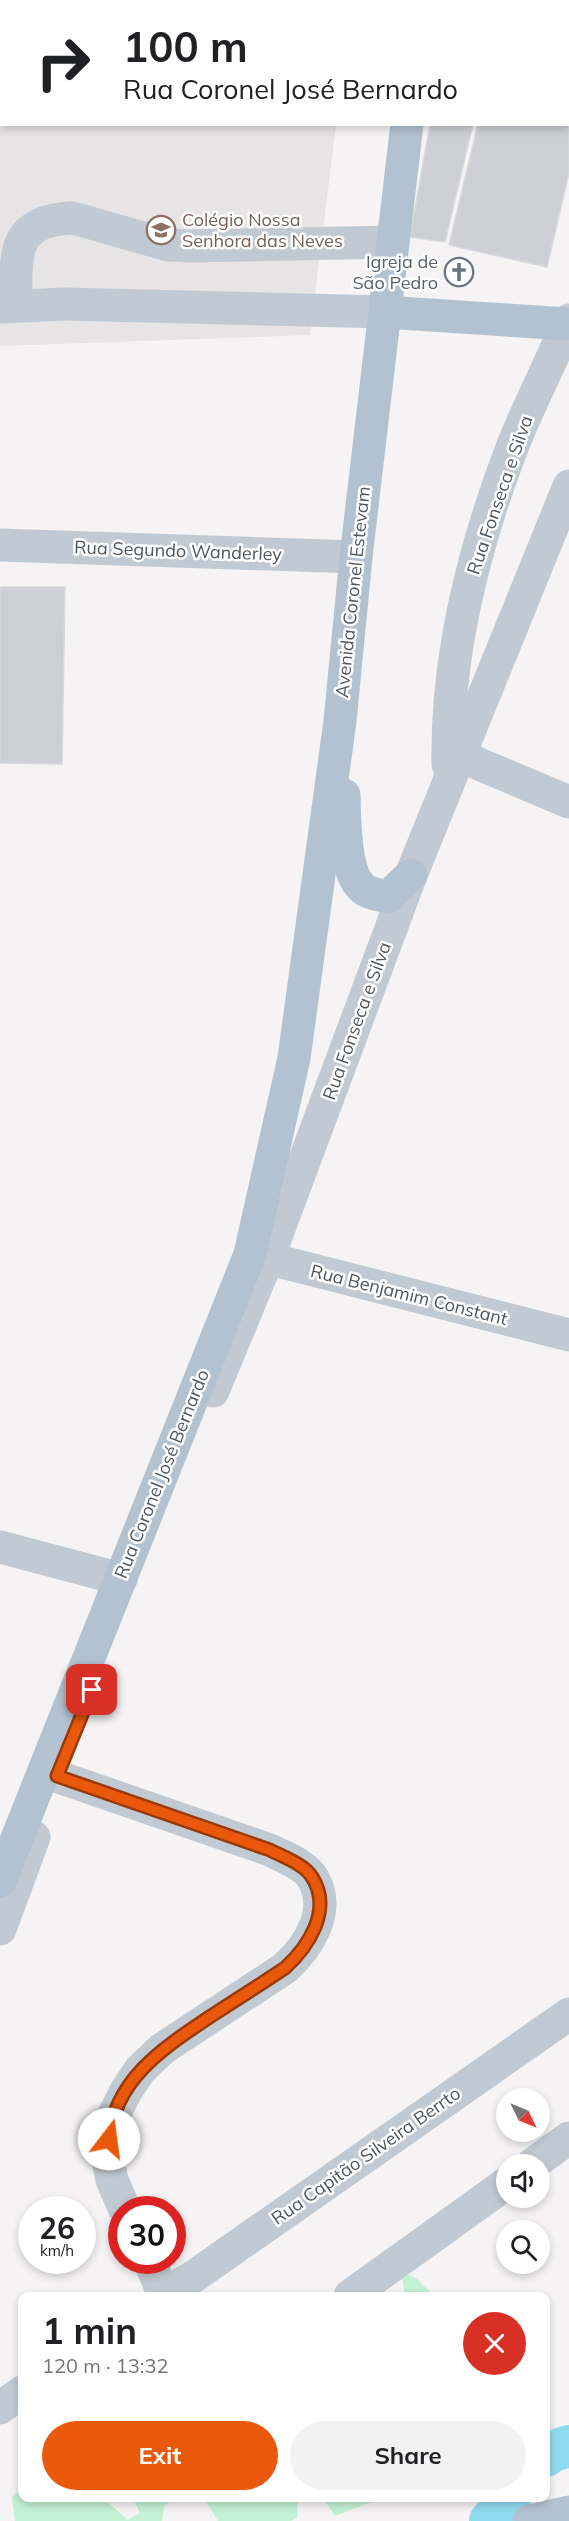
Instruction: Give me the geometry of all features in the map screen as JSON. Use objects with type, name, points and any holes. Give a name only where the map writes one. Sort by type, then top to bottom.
[{"type":"main road","name":"Avenida Coronel Estevam","points":[[294,1058],[340,721],[356,557],[406,126]]},
{"type":"main road","points":[[385,312],[568,322]]},
{"type":"main road","points":[[340,721],[348,856],[353,874],[364,890],[388,897],[411,875]]},
{"type":"main road","name":"Rua Coronel José Bernardo","points":[[0,1881],[50,1774],[121,1579],[259,1256],[294,1058]]},
{"type":"main road","points":[[529,2521],[569,2512]]},
{"type":"street","points":[[385,312],[64,304],[8,307],[19,246],[30,229],[58,219],[73,218],[168,245],[393,242]]},
{"type":"street","name":"Rua Fonseca e Silva","points":[[454,770],[449,722],[459,629],[479,546],[513,445],[568,322]]},
{"type":"street","name":"Rua Fonseca e Silva","points":[[259,1256],[569,486]]},
{"type":"street","name":"Rua Segundo Wanderley","points":[[0,545],[356,557]]},
{"type":"street","points":[[454,770],[569,802]]},
{"type":"street","name":"Rua Benjamim Constant","points":[[259,1256],[569,1335]]},
{"type":"street","name":"Rua Coronel José Bernardo","points":[[0,1929],[50,1774],[259,1256]]},
{"type":"street","points":[[0,1547],[121,1579]]},
{"type":"street","points":[[50,1774],[270,1850],[299,1865],[312,1876],[317,1888],[319,1917],[312,1935],[300,1954],[285,1968],[162,2049],[140,2070],[126,2091],[110,2123],[107,2155],[112,2180],[119,2196]]},
{"type":"street","name":"Rua Capitão Silveira Berrto","points":[[179,2292],[201,2287],[569,2014]]},
{"type":"street","points":[[546,2154],[569,2138]]},
{"type":"street","points":[[356,2292],[496,2191]]},
{"type":"street","points":[[154,2274],[161,2292]]},
{"type":"street","points":[[0,2408],[18,2395]]},
{"type":"shaded area","name":"Colégio Nossa Senhora das Neves","points":[[0,126],[336,126],[310,335],[0,346]]},
{"type":"green space","points":[[401,2271],[417,2279],[430,2292],[404,2292]]},
{"type":"green space","points":[[18,2491],[18,2502],[108,2502],[128,2520],[140,2513],[135,2502],[169,2502],[164,2506],[162,2521],[15,2521],[12,2497]]},
{"type":"green space","points":[[206,2502],[298,2502],[297,2518],[291,2521],[218,2521]]},
{"type":"green space","points":[[326,2502],[371,2502],[335,2516]]},
{"type":"building","points":[[430,126],[473,126],[445,242],[410,237]]},
{"type":"building","points":[[478,126],[569,126],[569,173],[547,267],[449,245]]},
{"type":"building","points":[[0,587],[65,587],[62,764],[0,763]]},
{"type":"waterway","points":[[550,2452],[569,2446]]},
{"type":"waterway","points":[[490,2521],[507,2502]]},
{"type":"place","name":"Colégio Nossa Senhora das Neves","points":[[161,230]]},
{"type":"place","name":"Igreja de São Pedro","points":[[459,272]]},
{"type":"route","points":[[92,1690],[57,1776],[270,1850],[299,1865],[312,1876],[319,1902],[319,1917],[312,1935],[300,1954],[285,1968],[162,2049],[140,2070],[126,2091],[110,2123],[109,2139]]}]
